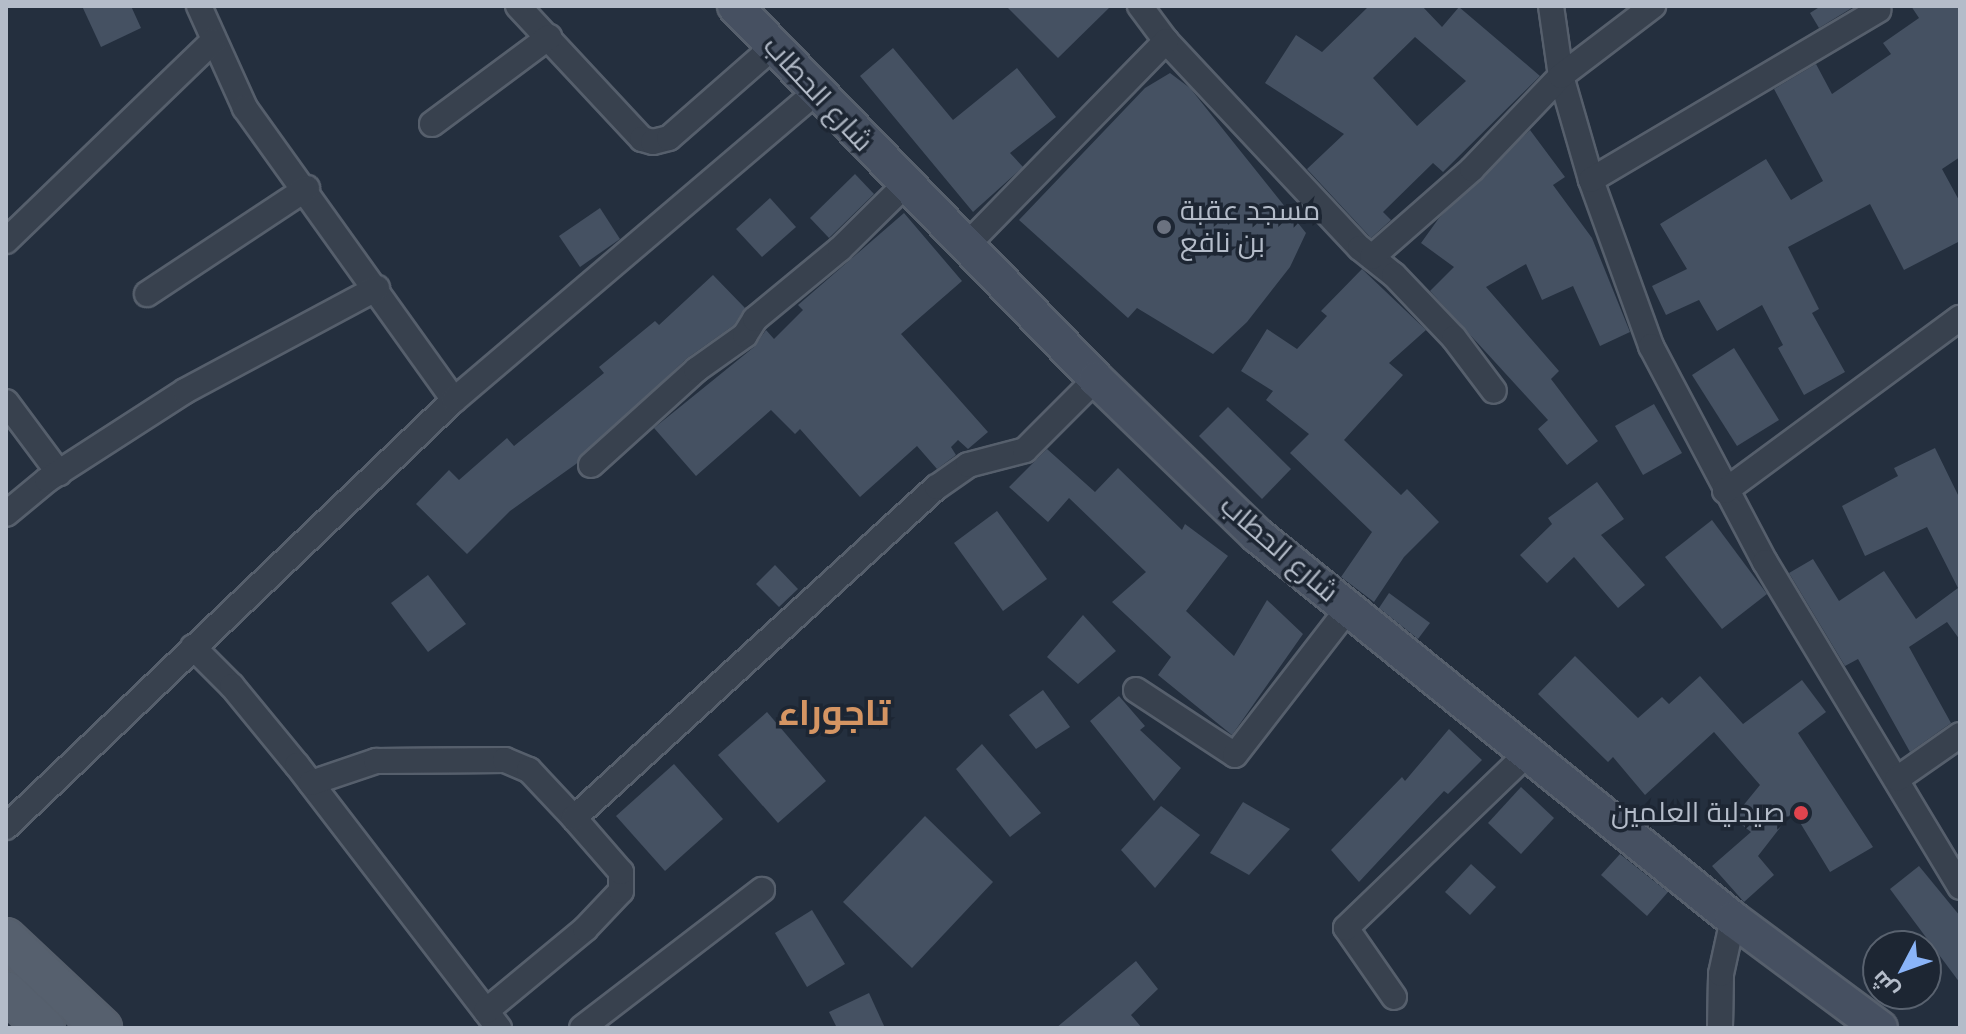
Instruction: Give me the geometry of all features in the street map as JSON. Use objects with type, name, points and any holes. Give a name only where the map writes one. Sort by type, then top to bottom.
[{"type":"main road","points":[[6,938],[102,1028]]},
{"type":"main road","points":[[6,991],[45,1028]]},
{"type":"street","points":[[199,6],[245,108],[307,188],[454,400]]},
{"type":"street","points":[[518,6],[642,139],[659,143],[773,47]]},
{"type":"street","name":"شارع الحطاب","points":[[735,6],[965,247],[1257,535],[1733,919],[1880,1028]]},
{"type":"street","points":[[1140,6],[1166,41],[1372,257],[1454,338],[1494,391]]},
{"type":"street","points":[[1551,6],[1561,76],[1591,180],[1651,346],[1725,491],[1897,779],[1919,826],[1957,876]]},
{"type":"street","points":[[1372,257],[1472,169],[1561,76],[1653,6]]},
{"type":"street","points":[[1591,180],[1878,10]]},
{"type":"street","points":[[432,124],[549,37]]},
{"type":"street","points":[[6,241],[213,41]]},
{"type":"street","points":[[965,247],[1166,41]]},
{"type":"street","points":[[6,827],[454,400],[815,93]]},
{"type":"street","points":[[591,465],[696,370],[745,335],[755,319],[840,249],[905,185]]},
{"type":"street","points":[[147,294],[307,188]]},
{"type":"street","points":[[6,514],[59,473],[185,391],[377,288]]},
{"type":"street","points":[[1725,491],[1960,318]]},
{"type":"street","points":[[574,818],[937,487],[962,468],[1025,450],[1096,379]]},
{"type":"street","points":[[6,402],[59,473]]},
{"type":"street","points":[[1136,690],[1235,755],[1348,609]]},
{"type":"street","points":[[193,647],[232,686],[311,783],[495,1023],[621,891],[621,872],[574,818],[529,770],[505,760],[376,761],[311,783]]},
{"type":"street","points":[[1897,779],[1960,735]]},
{"type":"street","points":[[1394,997],[1346,928],[1526,755]]},
{"type":"street","points":[[582,1028],[762,890]]},
{"type":"street","points":[[1720,1028],[1721,974],[1733,919]]},
{"type":"building","points":[[82,6],[131,6],[141,28],[101,47]]},
{"type":"building","points":[[1006,6],[1111,6],[1058,58]]},
{"type":"building","points":[[1369,6],[1422,6],[1442,27],[1459,7],[1540,76],[1443,172],[1433,163],[1383,212],[1391,220],[1371,238],[1307,169],[1344,134],[1265,83],[1296,35],[1322,52]],"holes":[[[1415,37],[1466,81],[1417,126],[1373,78]]]},
{"type":"building","points":[[1821,6],[1855,6],[1819,28],[1810,13]]},
{"type":"building","points":[[1911,6],[1960,6],[1960,157],[1942,169],[1960,202],[1960,241],[1904,270],[1870,204],[1788,247],[1819,309],[1812,313],[1845,372],[1804,395],[1778,348],[1783,345],[1762,305],[1717,331],[1699,300],[1666,315],[1652,286],[1687,269],[1660,224],[1766,159],[1791,200],[1823,181],[1774,89],[1816,64],[1832,94],[1891,54],[1883,43],[1919,18]]},
{"type":"building","points":[[893,48],[953,120],[1017,68],[1056,117],[1010,153],[1023,167],[973,212],[860,76]]},
{"type":"building","name":"مسجد عقبة بن نافع","points":[[1170,73],[1190,88],[1306,233],[1290,267],[1247,322],[1213,354],[1137,308],[1128,318],[1019,220],[1145,88]]},
{"type":"building","points":[[1530,130],[1565,177],[1553,185],[1592,238],[1630,332],[1600,346],[1573,286],[1542,300],[1526,264],[1486,287],[1559,371],[1551,379],[1598,441],[1567,465],[1538,429],[1548,420],[1430,291],[1454,267],[1421,243],[1439,218]]},
{"type":"building","points":[[855,174],[874,194],[829,238],[810,218]]},
{"type":"building","points":[[770,198],[796,227],[762,257],[736,229]]},
{"type":"building","points":[[600,208],[620,239],[580,267],[559,236]]},
{"type":"building","points":[[904,213],[962,281],[901,334],[988,432],[968,449],[958,440],[951,447],[956,455],[937,469],[917,446],[860,497],[800,429],[795,434],[771,410],[696,476],[654,428],[754,347],[766,330],[774,339],[803,310],[798,305]]},
{"type":"building","points":[[1362,269],[1426,330],[1389,363],[1403,375],[1344,440],[1401,495],[1407,489],[1439,522],[1404,557],[1374,602],[1341,577],[1372,532],[1290,453],[1309,434],[1266,400],[1273,391],[1241,371],[1267,329],[1297,349],[1327,316],[1321,311]]},
{"type":"building","points":[[713,275],[745,308],[734,325],[686,359],[576,464],[510,511],[467,554],[416,504],[449,470],[459,480],[507,438],[514,446],[604,373],[599,367],[655,321],[659,325]]},
{"type":"building","points":[[1734,348],[1779,420],[1737,446],[1692,375]]},
{"type":"building","points":[[1654,404],[1682,453],[1643,475],[1615,426]]},
{"type":"building","points":[[1228,407],[1291,469],[1262,499],[1199,436]]},
{"type":"building","points":[[1935,448],[1960,499],[1960,640],[1947,622],[1909,647],[1951,723],[1910,752],[1858,659],[1845,666],[1789,573],[1813,559],[1839,601],[1884,571],[1916,619],[1958,588],[1927,527],[1865,556],[1842,506],[1898,476],[1894,468]]},
{"type":"building","points":[[1047,449],[1095,492],[1118,468],[1182,530],[1185,524],[1228,556],[1186,611],[1234,656],[1267,600],[1303,634],[1232,735],[1158,675],[1171,657],[1112,602],[1146,572],[1069,498],[1048,522],[1009,487]]},
{"type":"building","points":[[1597,482],[1624,519],[1601,535],[1645,585],[1618,608],[1574,557],[1547,583],[1520,555],[1552,524],[1548,518]]},
{"type":"building","points":[[997,511],[1047,579],[1003,611],[954,543]]},
{"type":"building","points":[[1712,520],[1767,594],[1722,629],[1665,557]]},
{"type":"building","points":[[775,565],[798,589],[779,607],[756,584]]},
{"type":"building","points":[[428,575],[466,624],[428,652],[391,603]]},
{"type":"building","points":[[1389,593],[1430,623],[1418,639],[1379,608]]},
{"type":"building","points":[[1083,615],[1116,651],[1078,684],[1047,657]]},
{"type":"building","points":[[1575,656],[1638,718],[1662,697],[1669,704],[1700,676],[1743,724],[1802,680],[1826,712],[1798,733],[1873,847],[1830,872],[1793,811],[1758,856],[1774,875],[1744,902],[1712,866],[1751,832],[1733,818],[1760,785],[1714,732],[1645,795],[1613,757],[1608,762],[1538,694]]},
{"type":"building","points":[[1043,690],[1070,727],[1036,749],[1009,715]]},
{"type":"building","points":[[1119,696],[1145,726],[1140,730],[1181,768],[1154,801],[1090,721]]},
{"type":"building","points":[[767,712],[826,781],[778,823],[718,755]]},
{"type":"building","points":[[1449,729],[1482,760],[1448,794],[1444,791],[1359,882],[1331,850],[1402,777],[1405,781]]},
{"type":"building","points":[[982,744],[1041,813],[1010,837],[956,769]]},
{"type":"building","points":[[674,764],[723,819],[665,871],[616,816]]},
{"type":"building","points":[[1521,787],[1554,818],[1521,854],[1488,823]]},
{"type":"building","points":[[1243,802],[1290,829],[1249,875],[1210,853]]},
{"type":"building","points":[[1161,806],[1200,835],[1155,888],[1121,850]]},
{"type":"building","points":[[925,816],[993,882],[912,968],[843,902]]},
{"type":"building","points":[[1620,854],[1668,892],[1647,916],[1601,875]]},
{"type":"building","points":[[1471,864],[1496,887],[1470,915],[1445,892]]},
{"type":"building","points":[[1919,866],[1960,916],[1960,983],[1942,959],[1942,930],[1921,930],[1890,889]]},
{"type":"building","points":[[812,910],[845,964],[807,987],[775,933]]},
{"type":"building","points":[[1136,961],[1158,989],[1131,1015],[1142,1028],[1056,1028]]},
{"type":"building","points":[[869,993],[885,1028],[837,1028],[829,1012]]},
{"type":"place","name":"مسجد عقبة بن نافع","points":[[1164,227]]},
{"type":"place","name":"صيدلية العلمين","points":[[1801,813]]},
{"type":"district","name":"تاجوراء","points":[[834,714]]}]
